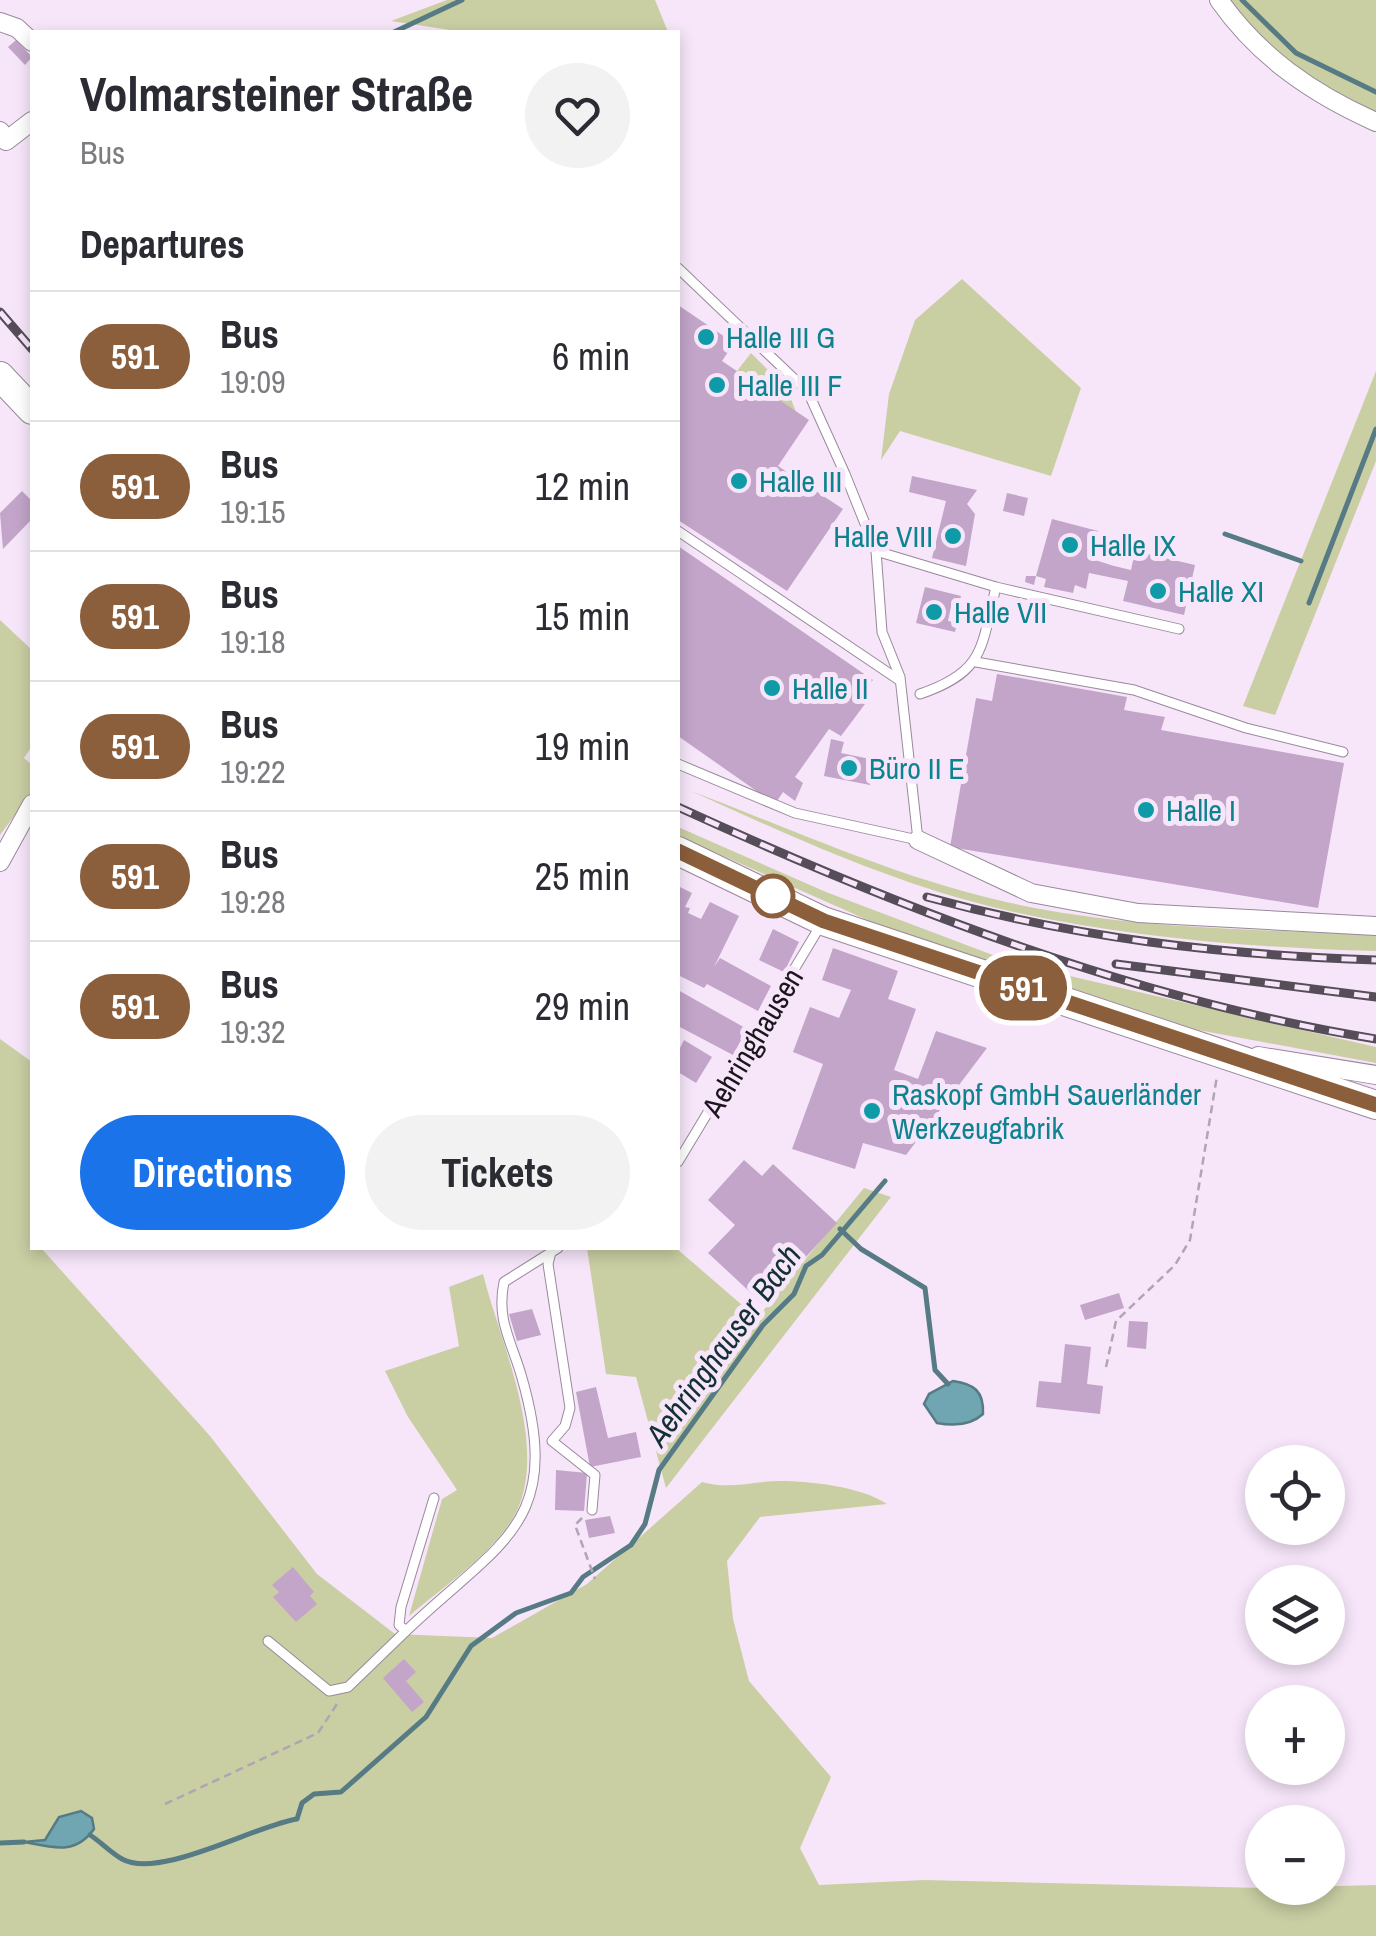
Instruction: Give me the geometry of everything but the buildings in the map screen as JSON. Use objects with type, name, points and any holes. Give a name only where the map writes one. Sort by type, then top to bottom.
[{"type":"main road","points":[[0,376],[30,408]]},
{"type":"main road","points":[[680,852],[824,921],[1376,1105]]},
{"type":"street","points":[[1218,0],[1250,41],[1288,72],[1324,97],[1376,122]]},
{"type":"street","points":[[0,22],[17,28],[30,40]]},
{"type":"street","points":[[0,132],[6,141],[30,123]]},
{"type":"street","points":[[0,862],[30,808]]},
{"type":"street","points":[[918,840],[1032,894],[1138,912],[1376,926]]},
{"type":"street","points":[[1221,1052],[1376,1075]]},
{"type":"lane","points":[[680,270],[808,392],[876,551],[882,632],[900,681],[918,840],[795,813],[680,765]]},
{"type":"lane","points":[[680,533],[900,681]]},
{"type":"lane","points":[[876,551],[996,587],[1179,629]]},
{"type":"lane","points":[[920,694],[961,678],[976,662],[996,587]]},
{"type":"lane","points":[[976,662],[1134,690],[1246,728],[1343,752]]},
{"type":"lane","name":"Aehringhausen","points":[[680,1159],[824,921]]},
{"type":"lane","points":[[554,1250],[548,1264],[570,1408],[565,1426],[552,1442],[595,1475],[592,1510]]},
{"type":"lane","points":[[268,1640],[329,1691],[348,1686],[494,1552],[528,1509],[538,1452],[522,1376],[501,1323],[500,1300],[504,1282],[554,1250]]},
{"type":"lane","points":[[406,1630],[398,1625],[401,1607],[434,1498]]},
{"type":"path","points":[[1106,1367],[1116,1321],[1175,1265],[1190,1240],[1221,1052]]},
{"type":"path","points":[[592,1510],[575,1525],[596,1580]]},
{"type":"path","points":[[165,1804],[318,1733],[348,1686]]},
{"type":"green space","points":[[447,0],[655,0],[667,30],[450,30],[391,21]]},
{"type":"green space","points":[[1219,0],[1376,0],[1376,122],[1324,97]]},
{"type":"green space","points":[[962,279],[1081,388],[1051,476],[900,431],[881,460],[889,394],[915,320]]},
{"type":"green space","points":[[751,353],[787,389],[796,412],[737,371]]},
{"type":"green space","points":[[1376,371],[1376,461],[1275,715],[1243,706]]},
{"type":"green space","points":[[0,620],[30,648],[30,749],[24,758],[30,763],[30,795],[0,835]]},
{"type":"green space","points":[[691,791],[886,867],[1006,902],[1144,923],[1376,935],[1376,951],[1189,940],[1005,910],[884,873]]},
{"type":"green space","points":[[680,828],[826,892],[1014,963],[1376,1047],[1376,1063],[1198,1030],[872,922],[680,837]]},
{"type":"green space","points":[[0,1039],[30,1061],[30,1250],[43,1250],[210,1436],[317,1574],[395,1634],[492,1638],[587,1584],[702,1482],[806,1482],[864,1493],[887,1504],[760,1517],[727,1561],[733,1619],[749,1681],[831,1777],[800,1848],[819,1885],[924,1880],[1245,1888],[1245,1905],[1345,1905],[1345,1886],[1376,1885],[1376,1936],[0,1936]]},
{"type":"green space","points":[[864,1188],[891,1197],[666,1488],[636,1377],[606,1374],[587,1250],[678,1250],[757,1318]]},
{"type":"green space","points":[[483,1274],[511,1365],[526,1432],[523,1494],[511,1521],[490,1547],[409,1616],[442,1499],[457,1490],[408,1417],[385,1371],[459,1346],[449,1287]]},
{"type":"water","points":[[953,1381],[976,1390],[983,1414],[961,1424],[937,1423],[924,1404],[929,1394]]},
{"type":"water","points":[[81,1811],[92,1818],[94,1829],[79,1843],[62,1847],[24,1842],[45,1840],[59,1817]]},
{"type":"waterway","points":[[398,30],[462,0]]},
{"type":"waterway","points":[[1242,0],[1296,53],[1376,92]]},
{"type":"waterway","name":"Aehringhauser Bach","points":[[1309,603],[1376,429]]},
{"type":"waterway","points":[[1225,534],[1301,561]]},
{"type":"waterway","name":"Aehringhauser Bach","points":[[90,1835],[122,1859],[139,1864],[160,1862],[297,1819],[302,1803],[314,1794],[341,1792],[426,1717],[471,1646],[516,1613],[571,1593],[583,1577],[631,1545],[645,1524],[659,1470],[763,1325],[794,1294],[806,1266],[822,1255],[885,1181]]},
{"type":"waterway","points":[[840,1229],[861,1249],[925,1288],[935,1370],[948,1384]]},
{"type":"waterway","name":"Aehringhauser Bach","points":[[0,1843],[24,1842]]},
{"type":"railway","points":[[0,312],[30,347]]},
{"type":"railway","points":[[680,808],[932,915],[1020,946],[1196,1001],[1376,1039]]},
{"type":"railway","points":[[927,897],[1038,923],[1150,942],[1262,954],[1376,960]]},
{"type":"railway","points":[[1116,964],[1376,997]]},
{"type":"bus line","name":"591","points":[[680,852],[824,921],[1376,1105]]},
{"type":"place","name":"Halle III G","points":[[706,337]]},
{"type":"place","name":"Halle III F","points":[[717,385]]},
{"type":"place","name":"Halle III","points":[[739,481]]},
{"type":"place","name":"Halle VIII","points":[[953,536]]},
{"type":"place","name":"Halle IX","points":[[1070,545]]},
{"type":"place","name":"Halle XI","points":[[1158,591]]},
{"type":"place","name":"Halle VII","points":[[934,612]]},
{"type":"place","name":"Halle II","points":[[772,688]]},
{"type":"place","name":"Büro II E","points":[[849,768]]},
{"type":"place","name":"Halle I","points":[[1146,810]]},
{"type":"place","name":"Raskopf GmbH Sauerländer Werkzeugfabrik","points":[[872,1111]]}]
